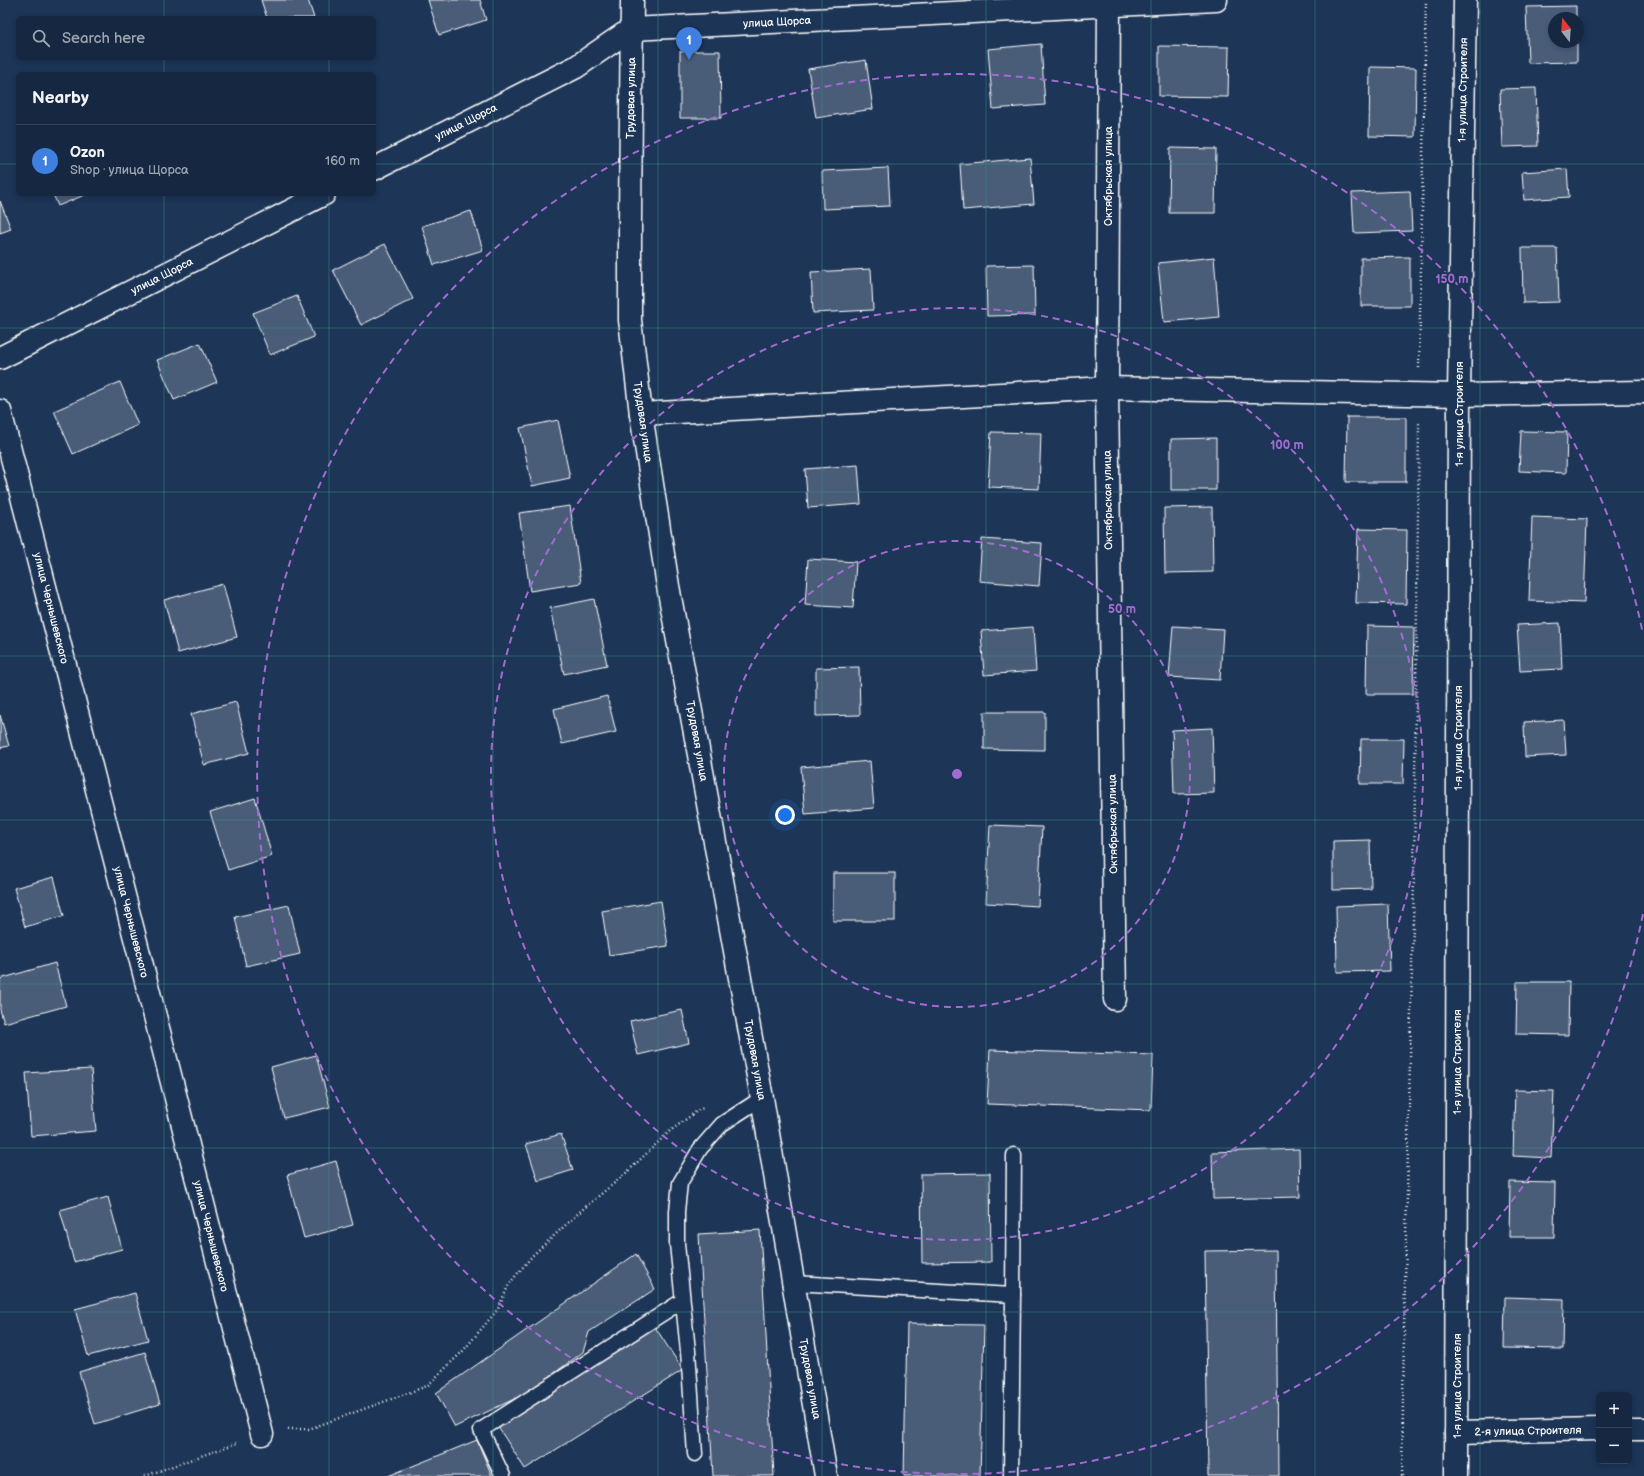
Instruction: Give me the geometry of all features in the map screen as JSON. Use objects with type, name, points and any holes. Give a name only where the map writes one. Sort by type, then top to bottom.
[{"type":"street","name":"Трудовая улица","points":[[632,0],[630,320],[641,414],[668,586],[762,1098],[826,1476]]},
{"type":"street","name":"улица Щорса","points":[[376,168],[576,67],[632,29],[1109,2],[1216,0]]},
{"type":"street","name":"1-я улица Строителя","points":[[1456,1476],[1459,395],[1465,0]]},
{"type":"street","name":"Октябрьская улица","points":[[1109,2],[1107,388],[1115,999]]},
{"type":"street","name":"улица Щорса","points":[[0,358],[320,196]]},
{"type":"street","points":[[641,414],[1107,388],[1419,395],[1644,392]]},
{"type":"street","name":"улица Чернышевского","points":[[0,411],[262,1434]]},
{"type":"street","name":"2-я улица Строителя","points":[[1456,1432],[1596,1429]]},
{"type":"street","points":[[1632,1429],[1644,1429]]},
{"type":"lane","points":[[695,1454],[688,1351],[677,1244],[677,1211],[680,1183],[700,1149],[722,1124],[762,1098]]},
{"type":"lane","points":[[1011,1476],[1014,1156]]},
{"type":"lane","points":[[794,1283],[1013,1295]]},
{"type":"lane","points":[[503,1476],[481,1430],[682,1301]]},
{"type":"path","points":[[1402,1476],[1414,878],[1419,395],[1426,0]]},
{"type":"path","points":[[145,1476],[279,1429],[309,1429],[427,1386],[463,1350],[498,1309],[510,1284],[533,1255],[583,1209],[624,1175],[670,1131],[700,1109],[708,1107]]},
{"type":"building","points":[[261,0],[308,0],[313,16],[266,16]]},
{"type":"building","points":[[428,0],[480,0],[486,20],[439,35]]},
{"type":"building","points":[[1576,6],[1576,12],[1548,12],[1548,48],[1577,48],[1577,62],[1528,63],[1526,7]]},
{"type":"building","points":[[1041,44],[1045,105],[993,109],[988,49]]},
{"type":"building","points":[[1159,46],[1229,47],[1228,97],[1159,96]]},
{"type":"building","points":[[680,51],[720,51],[721,118],[680,118]]},
{"type":"building","points":[[866,60],[873,109],[816,118],[808,69]]},
{"type":"building","points":[[1370,67],[1416,68],[1415,137],[1369,136]]},
{"type":"building","points":[[1536,88],[1538,146],[1502,147],[1500,89]]},
{"type":"building","points":[[1170,148],[1216,149],[1215,213],[1169,213]]},
{"type":"building","points":[[1030,158],[1034,204],[963,210],[960,164]]},
{"type":"building","points":[[888,168],[890,206],[823,209],[822,171]]},
{"type":"building","points":[[1567,169],[1569,197],[1524,200],[1522,172]]},
{"type":"building","points":[[1410,191],[1412,231],[1354,233],[1352,193]]},
{"type":"building","points":[[54,196],[82,196],[58,206]]},
{"type":"building","points":[[0,201],[11,229],[0,233]]},
{"type":"building","points":[[471,211],[483,250],[434,265],[422,226]]},
{"type":"building","points":[[385,244],[413,299],[361,325],[333,270]]},
{"type":"building","points":[[1522,248],[1557,248],[1559,302],[1523,303]]},
{"type":"building","points":[[1214,257],[1219,317],[1164,322],[1158,263]]},
{"type":"building","points":[[1410,257],[1410,306],[1361,306],[1361,258]]},
{"type":"building","points":[[1034,265],[1035,315],[987,316],[986,266]]},
{"type":"building","points":[[871,269],[873,310],[813,313],[811,272]]},
{"type":"building","points":[[297,296],[314,337],[270,355],[253,313]]},
{"type":"building","points":[[200,343],[217,382],[174,400],[157,360]]},
{"type":"building","points":[[120,382],[138,425],[73,454],[54,411]]},
{"type":"building","points":[[1347,417],[1406,417],[1406,482],[1346,482]]},
{"type":"building","points":[[558,420],[570,478],[532,486],[520,428]]},
{"type":"building","points":[[1521,431],[1567,432],[1566,473],[1519,471]]},
{"type":"building","points":[[991,432],[1041,433],[1039,489],[988,487]]},
{"type":"building","points":[[1216,438],[1216,490],[1171,490],[1171,439]]},
{"type":"building","points":[[858,465],[861,504],[808,508],[805,469]]},
{"type":"building","points":[[570,506],[581,583],[530,591],[519,513]]},
{"type":"building","points":[[1212,507],[1213,572],[1165,573],[1164,508]]},
{"type":"building","points":[[1532,517],[1587,519],[1584,603],[1529,601]]},
{"type":"building","points":[[1358,529],[1407,530],[1406,604],[1356,603]]},
{"type":"building","points":[[982,539],[1042,543],[1039,586],[979,581]]},
{"type":"building","points":[[808,559],[856,562],[853,608],[805,605]]},
{"type":"building","points":[[223,584],[237,637],[178,653],[164,600]]},
{"type":"building","points":[[594,599],[607,665],[564,674],[550,608]]},
{"type":"building","points":[[1560,623],[1562,669],[1520,671],[1517,625]]},
{"type":"building","points":[[1173,626],[1223,629],[1220,680],[1169,677]]},
{"type":"building","points":[[1367,626],[1414,627],[1413,694],[1366,694]]},
{"type":"building","points":[[1033,627],[1036,671],[984,675],[981,631]]},
{"type":"building","points":[[859,667],[860,715],[816,716],[816,668]]},
{"type":"building","points":[[607,696],[616,732],[562,744],[554,709]]},
{"type":"building","points":[[236,702],[249,753],[204,765],[191,714]]},
{"type":"building","points":[[984,712],[1045,712],[1045,750],[984,749]]},
{"type":"building","points":[[0,715],[9,746],[0,748]]},
{"type":"building","points":[[1564,720],[1566,755],[1525,757],[1524,722]]},
{"type":"building","points":[[1212,728],[1214,793],[1174,794],[1172,730]]},
{"type":"building","points":[[1361,739],[1404,739],[1403,784],[1360,784]]},
{"type":"building","points":[[870,761],[874,808],[805,814],[801,767]]},
{"type":"building","points":[[255,798],[272,856],[228,870],[210,812]]},
{"type":"building","points":[[990,825],[1042,827],[1038,906],[986,903]]},
{"type":"building","points":[[1370,840],[1371,889],[1333,890],[1333,841]]},
{"type":"building","points":[[833,873],[895,873],[895,921],[833,921]]},
{"type":"building","points":[[54,877],[64,916],[25,927],[14,888]]},
{"type":"building","points":[[661,901],[668,946],[609,955],[602,911]]},
{"type":"building","points":[[1388,904],[1390,971],[1337,972],[1336,906]]},
{"type":"building","points":[[289,905],[300,954],[246,966],[235,917]]},
{"type":"building","points":[[55,963],[66,1006],[4,1023],[0,1010],[0,979]]},
{"type":"building","points":[[1517,982],[1569,982],[1568,1035],[1516,1034]]},
{"type":"building","points":[[682,1010],[689,1043],[638,1055],[630,1021]]},
{"type":"building","points":[[990,1050],[1153,1055],[1151,1110],[987,1104]]},
{"type":"building","points":[[316,1055],[330,1107],[284,1118],[271,1067]]},
{"type":"building","points":[[91,1069],[96,1131],[31,1136],[26,1073]]},
{"type":"building","points":[[1515,1090],[1554,1091],[1551,1158],[1513,1156]]},
{"type":"building","points":[[561,1134],[573,1170],[538,1181],[526,1144]]},
{"type":"building","points":[[1299,1149],[1300,1197],[1213,1199],[1212,1152]]},
{"type":"building","points":[[336,1161],[353,1225],[304,1238],[287,1175]]},
{"type":"building","points":[[990,1173],[991,1262],[922,1263],[921,1174]]},
{"type":"building","points":[[1510,1182],[1555,1183],[1554,1237],[1509,1237]]},
{"type":"building","points":[[108,1197],[122,1249],[74,1262],[60,1210]]},
{"type":"building","points":[[760,1230],[774,1476],[713,1476],[699,1234]]},
{"type":"building","points":[[1276,1250],[1278,1476],[1208,1476],[1205,1251]]},
{"type":"building","points":[[636,1254],[655,1289],[589,1332],[583,1352],[529,1392],[455,1427],[436,1393]]},
{"type":"building","points":[[135,1293],[148,1340],[88,1356],[75,1309]]},
{"type":"building","points":[[1505,1297],[1564,1299],[1563,1349],[1504,1348]]},
{"type":"building","points":[[907,1324],[984,1325],[980,1476],[904,1476]]},
{"type":"building","points":[[655,1327],[683,1370],[525,1469],[498,1427]]},
{"type":"building","points":[[145,1352],[160,1404],[95,1424],[79,1372]]},
{"type":"building","points":[[477,1440],[492,1476],[388,1476]]},
{"type":"place","name":"Ozon","points":[[689,60]]}]
